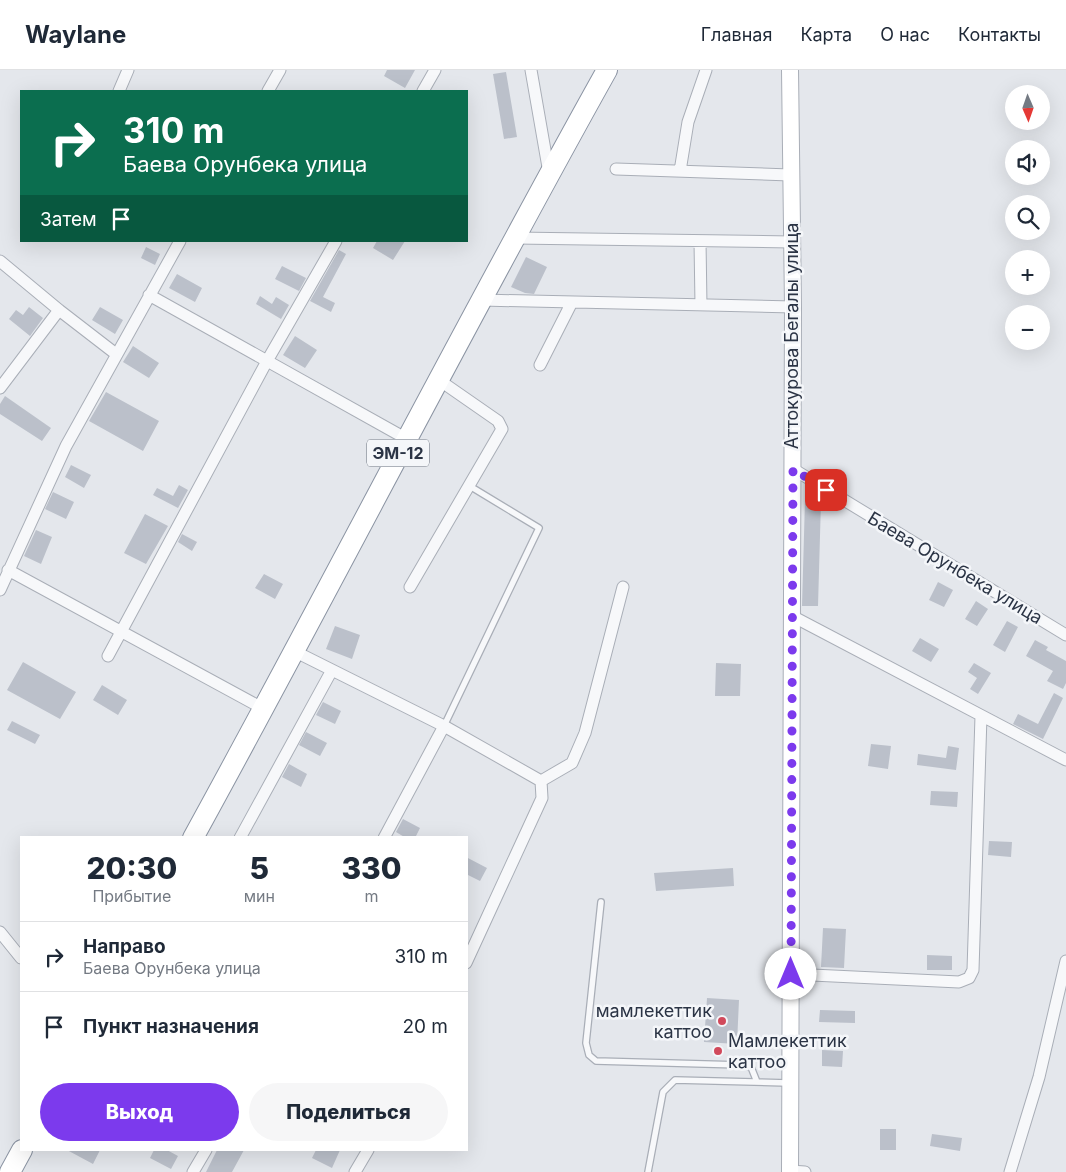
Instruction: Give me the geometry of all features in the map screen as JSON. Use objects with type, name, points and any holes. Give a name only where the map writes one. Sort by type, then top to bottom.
[{"type":"highway","name":"ЭМ-12","points":[[194,836],[264,709],[405,438],[439,380],[549,173],[607,70]]},
{"type":"highway","points":[[10,1172],[21,1151]]},
{"type":"main road","name":"Аттокурова Бегалы улица","points":[[790,70],[793,307],[790,1172]]},
{"type":"street","points":[[119,90],[128,70]]},
{"type":"street","points":[[269,90],[280,70]]},
{"type":"street","points":[[424,90],[435,70]]},
{"type":"street","points":[[531,70],[549,173]]},
{"type":"street","points":[[680,171],[688,122],[706,70]]},
{"type":"street","points":[[616,169],[790,175]]},
{"type":"street","points":[[515,238],[791,242]]},
{"type":"street","points":[[700,241],[701,305]]},
{"type":"street","points":[[0,590],[66,446],[179,242]]},
{"type":"street","points":[[108,656],[267,361],[335,242]]},
{"type":"street","points":[[0,261],[116,354]]},
{"type":"street","points":[[149,296],[405,438]]},
{"type":"street","points":[[482,300],[793,307]]},
{"type":"street","points":[[540,365],[572,302]]},
{"type":"street","points":[[0,388],[59,310]]},
{"type":"street","points":[[410,587],[502,429],[498,421],[439,380]]},
{"type":"street","name":"Баева Орунбека улица","points":[[793,469],[1065,632]]},
{"type":"street","points":[[8,570],[122,630],[264,709]]},
{"type":"street","points":[[541,781],[572,763],[585,733],[623,587]]},
{"type":"street","points":[[792,616],[1066,760]]},
{"type":"street","points":[[294,651],[444,726],[541,781]]},
{"type":"street","points":[[241,836],[332,670]]},
{"type":"street","points":[[791,974],[960,982],[969,978],[973,970],[981,716]]},
{"type":"street","points":[[385,836],[444,726]]},
{"type":"street","points":[[468,959],[542,798],[541,781]]},
{"type":"street","points":[[0,932],[20,957]]},
{"type":"street","points":[[1010,1172],[1039,1077],[1066,961]]},
{"type":"street","points":[[193,1172],[205,1151]]},
{"type":"street","points":[[355,1172],[367,1151]]},
{"type":"street","points":[[790,1172],[805,1172]]},
{"type":"lane","points":[[444,726],[539,528],[468,485]]},
{"type":"lane","points":[[601,902],[586,1043],[589,1055],[596,1060],[741,1065],[750,1067],[757,1082]]},
{"type":"lane","points":[[648,1172],[662,1092],[675,1080],[790,1083]]},
{"type":"building","points":[[387,70],[415,70],[405,88],[384,76]]},
{"type":"building","points":[[506,72],[517,137],[504,139],[493,74]]},
{"type":"building","points":[[376,242],[404,242],[393,260],[373,248]]},
{"type":"building","points":[[146,247],[160,254],[155,265],[141,258]]},
{"type":"building","points":[[339,250],[346,254],[323,297],[335,303],[331,312],[310,301]]},
{"type":"building","points":[[526,257],[547,267],[534,294],[525,293],[511,287]]},
{"type":"building","points":[[282,266],[306,278],[299,291],[275,279]]},
{"type":"building","points":[[177,274],[202,288],[195,302],[169,288]]},
{"type":"building","points":[[260,296],[272,304],[276,297],[289,305],[281,319],[256,304]]},
{"type":"building","points":[[29,307],[43,318],[30,336],[9,319],[16,310],[23,315]]},
{"type":"building","points":[[100,307],[123,320],[115,334],[92,320]]},
{"type":"building","points":[[295,336],[317,350],[305,368],[283,355]]},
{"type":"building","points":[[133,346],[159,363],[149,378],[123,362]]},
{"type":"building","points":[[106,392],[159,421],[143,451],[89,421]]},
{"type":"building","points":[[5,396],[51,428],[42,441],[0,414],[0,404]]},
{"type":"building","points":[[71,465],[91,475],[84,488],[65,477]]},
{"type":"building","points":[[179,485],[188,490],[178,508],[153,495],[157,488],[173,496]]},
{"type":"building","points":[[53,492],[74,502],[66,519],[45,509]]},
{"type":"building","points":[[805,500],[821,501],[818,606],[802,606]]},
{"type":"building","points":[[145,514],[168,526],[146,564],[124,553]]},
{"type":"building","points":[[36,530],[52,537],[41,564],[24,556]]},
{"type":"building","points":[[182,534],[197,542],[192,551],[178,542]]},
{"type":"building","points":[[264,574],[283,584],[275,599],[255,588]]},
{"type":"building","points":[[938,582],[953,590],[944,607],[929,600]]},
{"type":"building","points":[[976,601],[988,609],[977,626],[965,619]]},
{"type":"building","points":[[1007,621],[1018,627],[1005,652],[993,645]]},
{"type":"building","points":[[335,626],[360,635],[352,659],[326,649]]},
{"type":"building","points":[[920,638],[939,649],[931,662],[912,651]]},
{"type":"building","points":[[1035,640],[1048,647],[1046,650],[1066,661],[1066,683],[1063,689],[1047,681],[1053,671],[1026,656]]},
{"type":"building","points":[[23,662],[76,692],[60,719],[7,690]]},
{"type":"building","points":[[716,663],[741,664],[740,696],[715,696]]},
{"type":"building","points":[[974,663],[991,673],[978,694],[970,689],[977,678],[968,672]]},
{"type":"building","points":[[102,685],[127,700],[118,715],[93,700]]},
{"type":"building","points":[[1054,693],[1063,698],[1043,739],[1013,724],[1018,714],[1038,724]]},
{"type":"building","points":[[323,702],[341,711],[335,724],[316,715]]},
{"type":"building","points":[[12,721],[40,735],[35,744],[7,730]]},
{"type":"building","points":[[306,732],[327,743],[320,756],[299,745]]},
{"type":"building","points":[[871,744],[891,746],[888,769],[868,766]]},
{"type":"building","points":[[948,746],[959,748],[956,770],[917,765],[918,754],[946,758]]},
{"type":"building","points":[[289,764],[307,774],[301,787],[282,777]]},
{"type":"building","points":[[931,791],[958,792],[957,807],[930,805]]},
{"type":"building","points":[[403,819],[420,828],[416,836],[403,836],[396,832]]},
{"type":"building","points":[[989,841],[1012,842],[1011,857],[988,855]]},
{"type":"building","points":[[468,858],[487,868],[480,881],[468,875]]},
{"type":"building","points":[[733,868],[734,886],[656,891],[654,873]]},
{"type":"building","points":[[823,928],[846,929],[844,968],[821,967]]},
{"type":"building","points":[[927,955],[952,956],[952,970],[927,970]]},
{"type":"building","name":"мамлекеттик каттоо","points":[[707,998],[739,1000],[737,1044],[704,1042]]},
{"type":"building","points":[[820,1010],[855,1011],[855,1023],[819,1022]]},
{"type":"building","points":[[822,1050],[843,1051],[842,1067],[822,1066]]},
{"type":"building","points":[[880,1129],[896,1129],[896,1150],[880,1150]]},
{"type":"building","points":[[932,1134],[962,1138],[960,1151],[930,1146]]},
{"type":"building","points":[[69,1151],[100,1151],[93,1164]]},
{"type":"building","points":[[154,1151],[169,1151],[178,1156],[171,1169],[150,1158]]},
{"type":"building","points":[[216,1151],[243,1151],[232,1172],[206,1172]]},
{"type":"building","points":[[316,1151],[340,1151],[332,1168],[312,1158]]},
{"type":"place","name":"мамлекеттик каттоо","points":[[722,1021]]},
{"type":"place","name":"Мамлекеттик каттоо","points":[[718,1051]]},
{"type":"route","points":[[791,974],[793,469],[826,490]]}]
